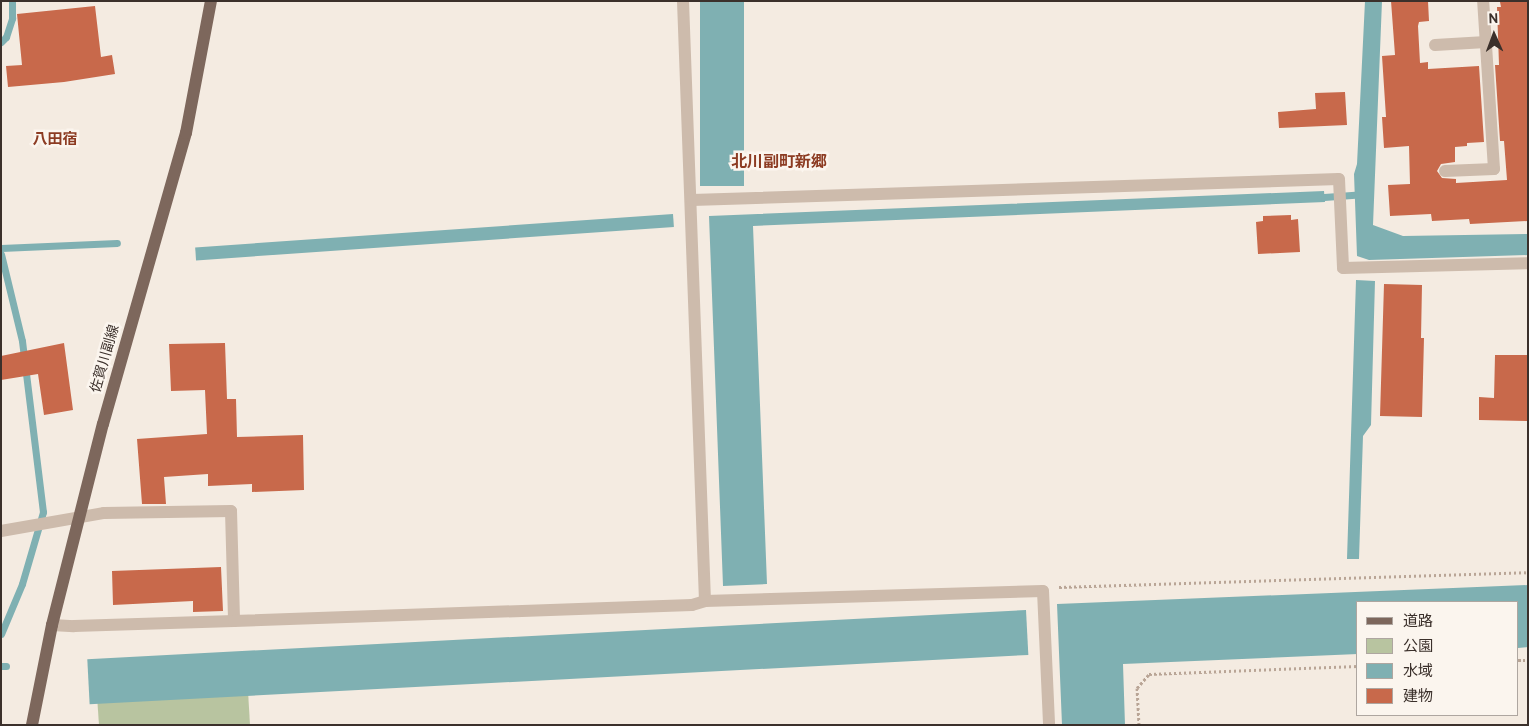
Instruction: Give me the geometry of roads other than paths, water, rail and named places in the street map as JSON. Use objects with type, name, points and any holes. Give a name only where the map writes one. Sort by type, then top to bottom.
[{"type":"main road","name":"佐賀川副線","points":[[32,725],[52,624],[103,424],[186,133],[211,1]]},
{"type":"street","points":[[683,1],[692,200],[705,601]]},
{"type":"street","points":[[1446,171],[1494,170],[1484,1]]},
{"type":"street","points":[[1435,45],[1486,42]]},
{"type":"street","points":[[692,200],[1339,179],[1343,268],[1528,263]]},
{"type":"street","points":[[1,531],[104,513],[230,511],[234,621]]},
{"type":"street","points":[[52,624],[74,626],[234,621],[692,605],[705,601],[1044,591],[1049,725]]},
{"type":"water","points":[[700,1],[744,1],[744,186],[700,186]]},
{"type":"water","points":[[1365,1],[1382,1],[1373,225],[1403,236],[1528,234],[1528,255],[1369,260],[1357,256],[1354,174],[1357,164]]},
{"type":"water","points":[[1324,191],[1325,202],[753,226],[767,584],[723,586],[709,216]]},
{"type":"water","points":[[673,214],[674,227],[196,260],[195,247]]},
{"type":"water","points":[[1356,280],[1375,281],[1371,425],[1363,436],[1359,559],[1347,559]]},
{"type":"water","points":[[1528,585],[1528,647],[1519,648],[1519,601],[1356,601],[1356,654],[1123,664],[1125,725],[1062,725],[1057,604]]},
{"type":"water","points":[[1026,610],[1028,655],[90,704],[87,659]]},
{"type":"waterway","points":[[1,42],[6,37],[12,18],[12,1]]},
{"type":"waterway","points":[[1324,197],[1355,195]]},
{"type":"waterway","points":[[1,248],[117,243]]},
{"type":"waterway","points":[[1,254],[22,341],[43,512],[22,584],[1,634]]},
{"type":"waterway","points":[[1,666],[6,666]]},
{"type":"district","name":"八田宿","points":[[55,141]]},
{"type":"district","name":"北川副町新郷","points":[[779,163]]}]
